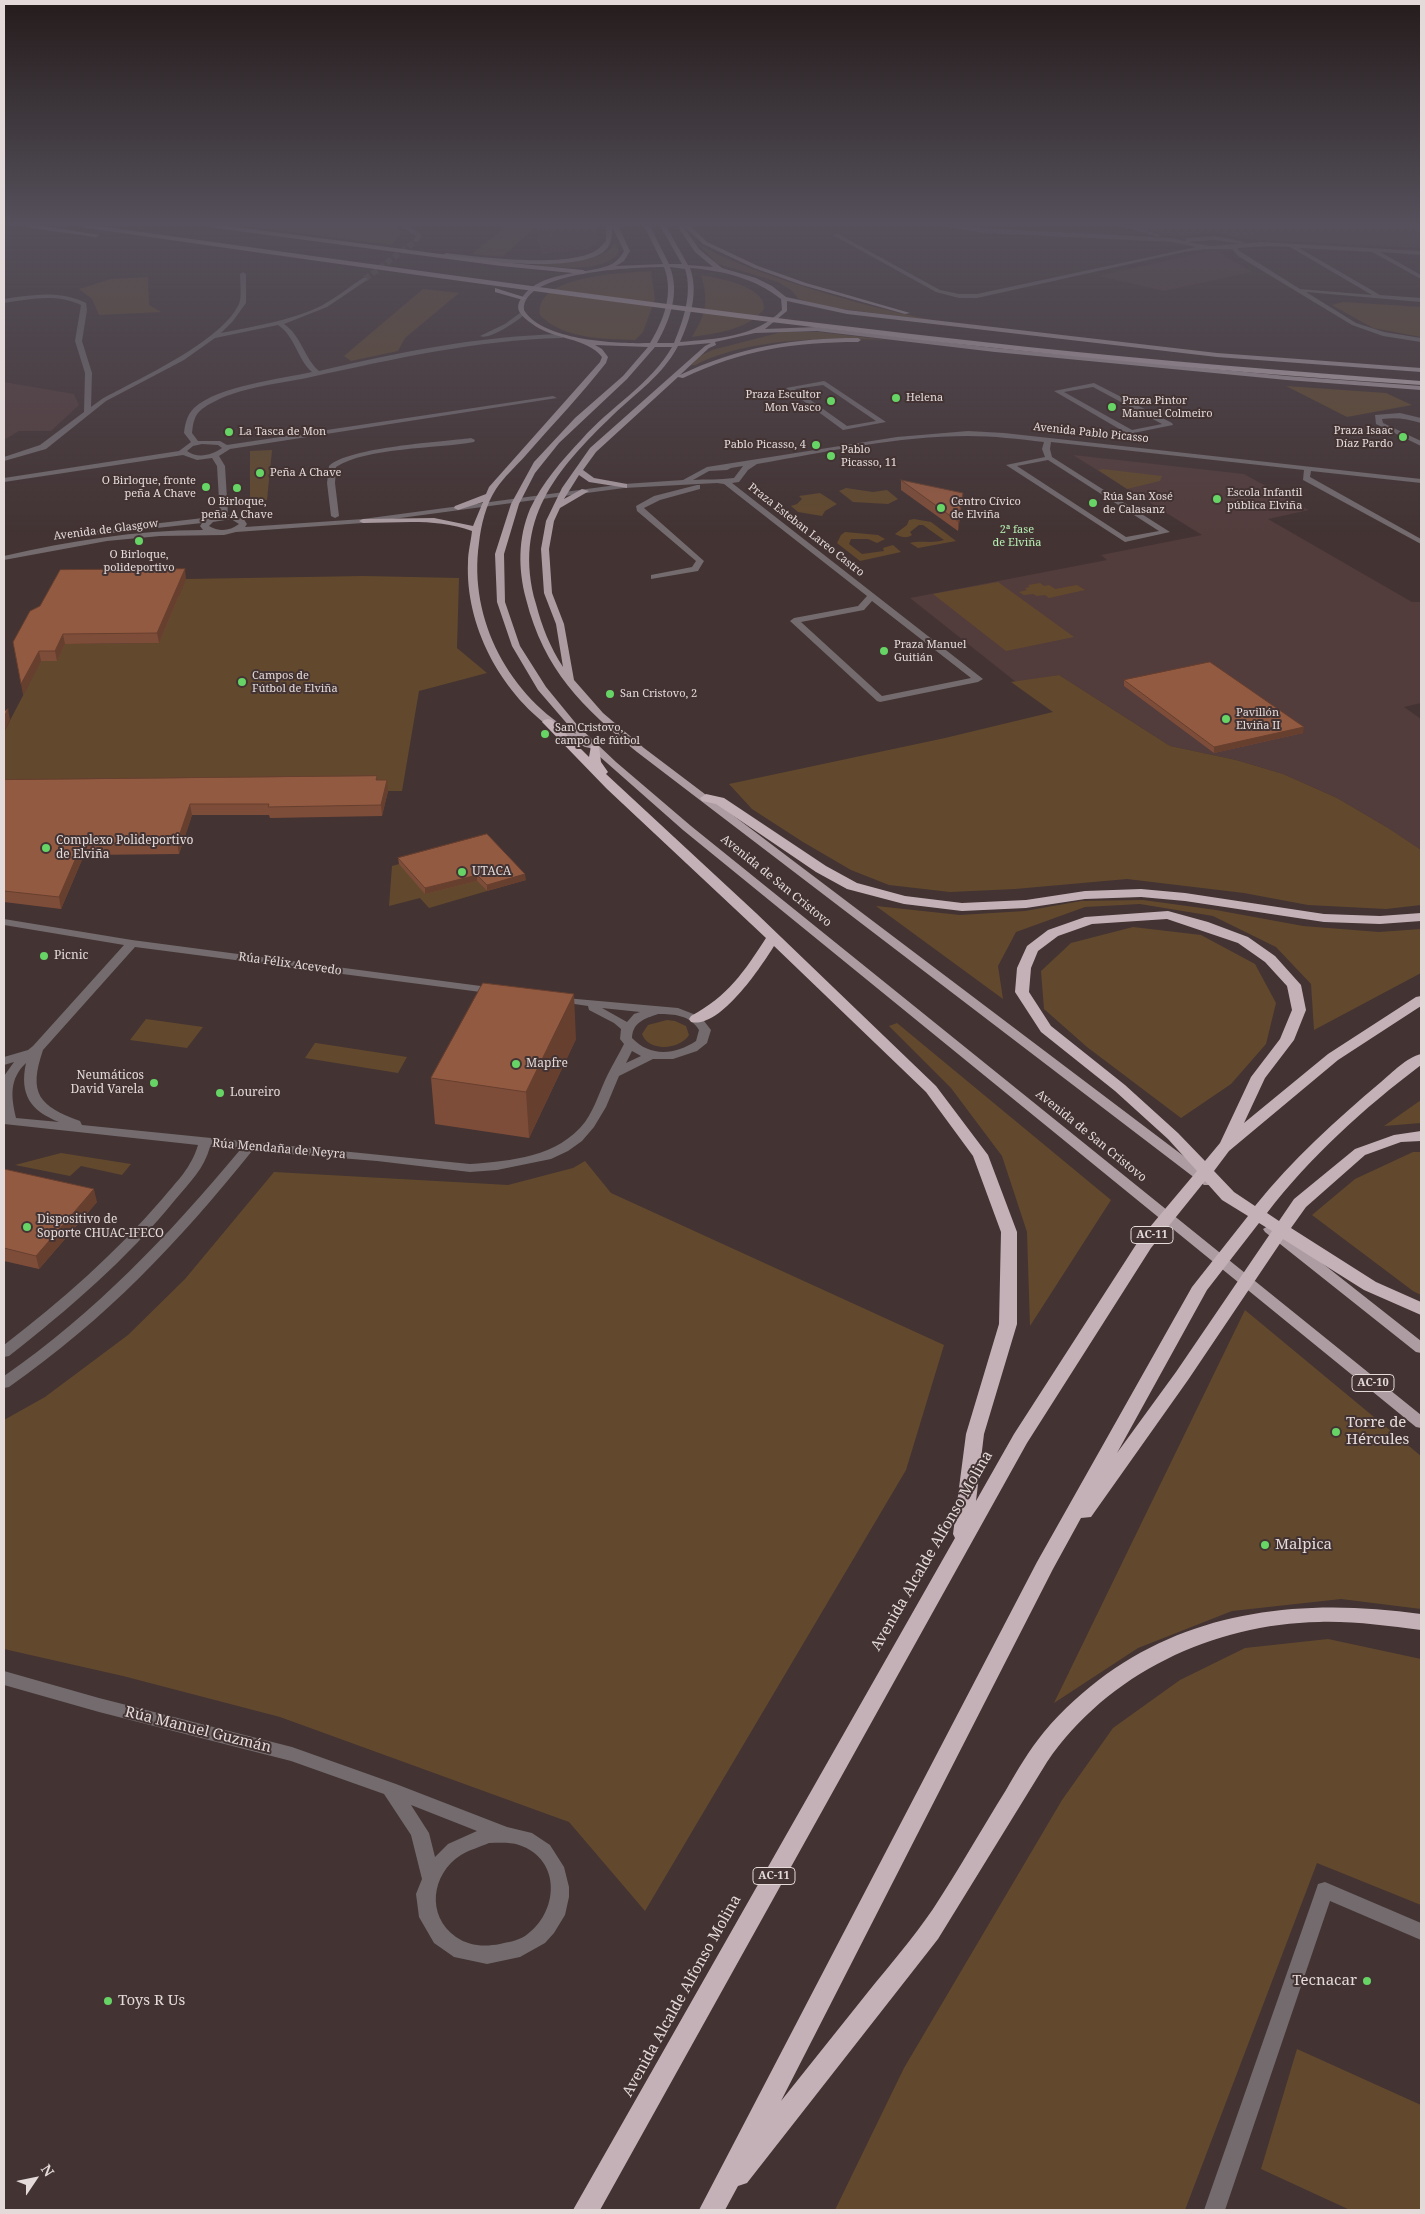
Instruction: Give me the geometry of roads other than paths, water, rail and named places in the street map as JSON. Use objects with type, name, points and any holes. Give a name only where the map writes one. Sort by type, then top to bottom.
[{"type":"highway","points":[[866,329],[1421,383]]},
{"type":"highway","points":[[915,329],[1137,357],[1421,376]]},
{"type":"highway","points":[[548,722],[611,786],[931,1088],[980,1155],[1009,1232],[1008,1324],[974,1434],[961,1541]]},
{"type":"highway","points":[[595,748],[595,762],[611,786]]},
{"type":"highway","points":[[706,798],[720,801],[821,869],[852,886],[904,900],[962,907],[1026,904],[1085,895],[1141,893],[1185,896],[1324,918],[1380,920],[1421,918]]},
{"type":"highway","points":[[1224,1148],[1258,1077],[1287,1040],[1298,1010],[1294,984],[1270,959],[1243,940],[1204,925],[1168,916],[1130,916],[1090,920],[1053,933],[1032,949],[1024,968],[1022,992],[1046,1029],[1120,1088],[1173,1136],[1228,1196],[1370,1286],[1421,1309]]},
{"type":"highway","points":[[696,1019],[715,1010],[743,985],[773,937]]},
{"type":"highway","name":"Avenida Alcalde Alfonso Molina","points":[[586,2210],[1020,1439],[1145,1244],[1224,1148],[1284,1096],[1334,1057],[1421,1000]]},
{"type":"highway","points":[[714,2207],[1044,1567],[1200,1288],[1281,1184],[1348,1117],[1421,1058]]},
{"type":"highway","points":[[1044,1567],[1182,1376],[1300,1203],[1360,1152],[1400,1138],[1421,1136]]},
{"type":"highway","points":[[714,2207],[930,1932],[1025,1777],[1051,1739],[1082,1707],[1115,1679],[1152,1655],[1192,1638],[1224,1627],[1260,1619],[1324,1614],[1386,1616],[1421,1622]]},
{"type":"main road","points":[[544,329],[562,336],[585,341],[628,346],[698,344],[725,339],[758,329]]},
{"type":"main road","name":"Avenida de San Cristovo","points":[[662,329],[656,343],[611,392],[579,419],[538,464],[523,486],[509,516],[500,544],[498,572],[500,601],[516,648],[542,691],[595,748],[687,828],[1421,1423]]},
{"type":"main road","name":"Avenida de San Cristovo","points":[[682,329],[675,350],[656,375],[609,415],[560,469],[538,502],[529,524],[524,579],[536,620],[548,651],[571,684],[600,716],[635,746],[1100,1097],[1421,1348]]},
{"type":"main road","points":[[755,331],[807,329]]},
{"type":"main road","points":[[820,329],[995,350],[1287,378],[1421,388]]},
{"type":"main road","points":[[992,329],[1217,355],[1421,370]]},
{"type":"main road","points":[[998,329],[1013,332]]},
{"type":"main road","points":[[571,684],[560,624],[548,593],[545,549],[550,521],[563,494],[593,450],[707,347],[725,339]]},
{"type":"main road","points":[[659,389],[712,361],[751,349],[789,343],[856,340],[995,350]]},
{"type":"main road","points":[[585,341],[600,350],[605,357],[603,363],[498,481],[486,500],[476,530],[471,551],[471,566],[478,618],[492,652],[504,672],[548,722],[573,738],[595,748]]},
{"type":"main road","points":[[578,470],[592,480],[624,486]]},
{"type":"main road","points":[[556,508],[570,498],[585,491]]},
{"type":"main road","points":[[363,521],[440,520],[462,524],[476,530]]},
{"type":"street","points":[[80,329],[79,349],[86,361],[88,377],[87,412]]},
{"type":"street","points":[[4,459],[43,447],[87,412],[119,390],[182,359],[221,329]]},
{"type":"street","points":[[213,336],[247,329]]},
{"type":"street","points":[[288,329],[305,361],[317,373]]},
{"type":"street","points":[[455,345],[497,329]]},
{"type":"street","points":[[1367,329],[1421,340]]},
{"type":"street","points":[[196,443],[188,433],[189,421],[193,413],[203,405],[243,390],[455,345],[509,337],[562,336]]},
{"type":"street","points":[[866,425],[882,422],[824,383],[789,388],[846,428],[866,425],[889,440]]},
{"type":"street","points":[[1119,448],[1131,432],[1169,425],[1094,385],[1057,391],[1131,432]]},
{"type":"street","points":[[183,453],[183,448],[196,443],[215,442],[226,446],[553,398]]},
{"type":"street","points":[[1421,420],[1415,417],[1395,414],[1378,417],[1380,424],[1421,444]]},
{"type":"street","name":"Avenida Pablo Picasso","points":[[701,474],[707,469],[719,467],[889,440],[960,432],[1421,481]]},
{"type":"street","points":[[335,516],[331,479],[332,467],[336,463],[358,456],[471,440]]},
{"type":"street","points":[[1048,440],[1046,449],[1049,458],[1166,532],[1125,540],[1010,465],[1049,458]]},
{"type":"street","points":[[4,480],[183,453],[196,457],[214,456],[224,451],[226,446]]},
{"type":"street","points":[[214,456],[221,466],[224,517],[240,520],[441,510]]},
{"type":"street","name":"Avenida Pablo Picasso","points":[[719,482],[736,480],[749,466],[759,462]]},
{"type":"street","points":[[719,467],[731,468],[741,474]]},
{"type":"street","points":[[1308,469],[1306,478],[1421,542]]},
{"type":"street","points":[[675,482],[701,474]]},
{"type":"street","name":"Praza Esteban Lareo Castro","points":[[701,474],[704,478],[719,482],[872,596]]},
{"type":"street","points":[[236,530],[363,521],[458,508],[486,500],[494,503],[624,486],[675,482],[719,482]]},
{"type":"street","points":[[654,577],[695,569],[700,562],[640,509],[643,504],[657,498],[719,482]]},
{"type":"street","points":[[645,484],[658,490],[657,498]]},
{"type":"street","name":"Avenida de Glasgow","points":[[4,549],[94,533],[224,517]]},
{"type":"street","points":[[211,520],[204,526],[212,532]]},
{"type":"street","points":[[236,530],[243,524],[240,520]]},
{"type":"street","name":"Avenida de Glasgow","points":[[4,558],[98,541],[160,534],[236,530]]},
{"type":"street","points":[[861,608],[872,596],[893,611],[978,679],[880,699],[794,622],[861,608],[893,611]]},
{"type":"street","name":"Rúa Félix Acevedo","points":[[4,922],[132,943],[511,993]]},
{"type":"street","points":[[102,1132],[48,1112],[34,1101],[29,1088],[29,1076],[38,1049],[132,943]]},
{"type":"street","points":[[549,998],[679,1012],[696,1019],[702,1024],[704,1037],[695,1049],[675,1056],[651,1055],[635,1049],[630,1044],[625,1033],[627,1028],[638,1017],[657,1011]]},
{"type":"street","points":[[577,1002],[603,1011],[627,1028]]},
{"type":"street","name":"Rúa Mendaña de Neyra","points":[[38,1049],[16,1066],[4,1085],[7,1121],[248,1148],[377,1157],[470,1168],[496,1166],[546,1156],[563,1148],[577,1138],[590,1124],[600,1107],[614,1074],[630,1044]]},
{"type":"street","points":[[4,1061],[38,1049]]},
{"type":"street","points":[[614,1074],[651,1055]]},
{"type":"street","points":[[4,1352],[58,1310],[144,1229],[199,1163],[205,1143]]},
{"type":"street","points":[[4,1383],[37,1361],[85,1324],[145,1267],[204,1202],[248,1148]]},
{"type":"street","name":"Rúa Manuel Guzmán","points":[[4,1678],[99,1705],[292,1754],[390,1789],[506,1835],[525,1839],[541,1849],[553,1863],[560,1879],[561,1897],[555,1915],[544,1932],[528,1945],[508,1953],[487,1956],[467,1953],[448,1944],[435,1930],[426,1914],[425,1894],[430,1876],[440,1861],[453,1849],[470,1840],[488,1835],[506,1835]]},
{"type":"street","name":"Rúa Manuel Guzmán","points":[[390,1789],[420,1834],[430,1876]]},
{"type":"street","points":[[1214,2210],[1325,1890],[1421,1932]]},
{"type":"place","name":"Helena","points":[[896,398]]},
{"type":"place","name":"Praza Escultor Mon Vasco","points":[[831,401]]},
{"type":"place","name":"Praza Pintor Manuel Colmeiro","points":[[1112,407]]},
{"type":"place","name":"La Tasca de Mon","points":[[229,432]]},
{"type":"place","name":"Praza Isaac Díaz Pardo","points":[[1403,437]]},
{"type":"place","name":"Pablo Picasso, 4","points":[[816,445]]},
{"type":"place","name":"Pablo Picasso, 11","points":[[831,456]]},
{"type":"place","name":"Peña A Chave","points":[[260,473]]},
{"type":"place","name":"O Birloque, fronte peña A Chave","points":[[206,487]]},
{"type":"place","name":"O Birloque, peña A Chave","points":[[237,488]]},
{"type":"place","name":"Escola Infantil pública Elviña","points":[[1217,499]]},
{"type":"place","name":"Rúa San Xosé de Calasanz","points":[[1093,503]]},
{"type":"place","name":"Centro Cívico de Elviña","points":[[941,508]]},
{"type":"place","name":"O Birloque, polideportivo","points":[[139,541]]},
{"type":"place","name":"Praza Manuel Guitián","points":[[884,651]]},
{"type":"place","name":"Campos de Fútbol de Elviña","points":[[242,682]]},
{"type":"place","name":"San Cristovo, 2","points":[[610,694]]},
{"type":"place","name":"Pavillón Elviña II","points":[[1226,719]]},
{"type":"place","name":"San Cristovo, campo de fútbol","points":[[545,734]]},
{"type":"place","name":"Complexo Polideportivo de Elviña","points":[[46,848]]},
{"type":"place","name":"UTACA","points":[[462,872]]},
{"type":"place","name":"Picnic","points":[[44,956]]},
{"type":"place","name":"Mapfre","points":[[516,1064]]},
{"type":"place","name":"Neumáticos David Varela","points":[[154,1083]]},
{"type":"place","name":"Loureiro","points":[[220,1093]]},
{"type":"place","name":"Dispositivo de Soporte CHUAC-IFECO","points":[[27,1227]]},
{"type":"place","name":"Torre de Hércules","points":[[1336,1432]]},
{"type":"place","name":"Malpica","points":[[1265,1545]]},
{"type":"place","name":"Tecnacar","points":[[1367,1981]]},
{"type":"place","name":"Toys R Us","points":[[108,2001]]},
{"type":"district","name":"2ª fase de Elviña","points":[[1017,536]]}]
